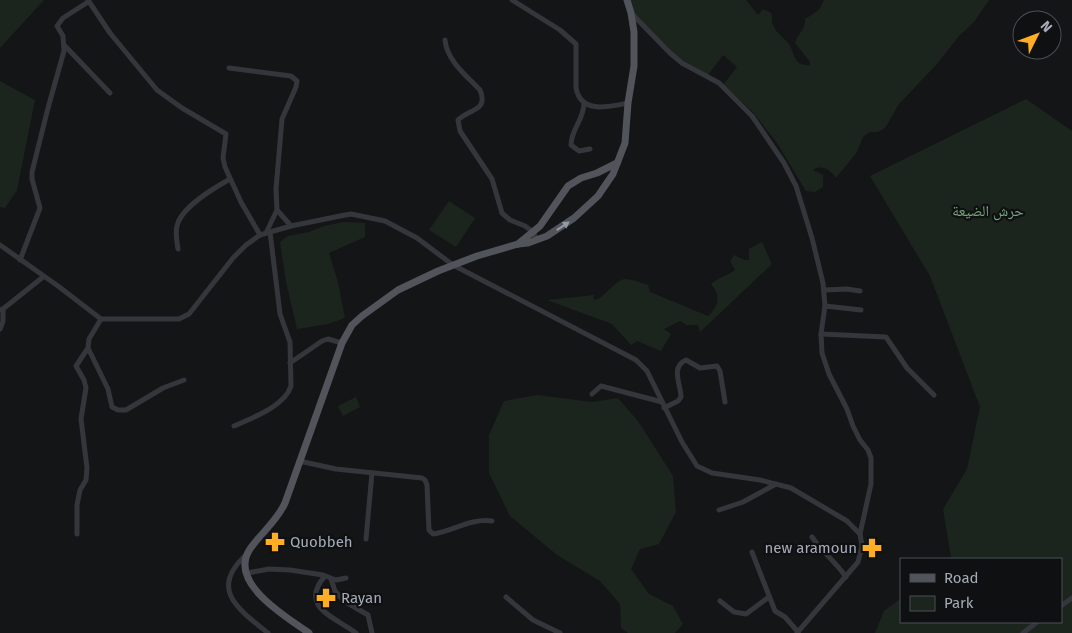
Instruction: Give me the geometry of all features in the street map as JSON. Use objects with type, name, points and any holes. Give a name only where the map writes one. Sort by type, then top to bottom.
[{"type":"main road","points":[[309,633],[275,610],[262,598],[249,580],[245,566],[247,554],[275,521],[282,509],[342,343],[352,325],[398,290],[477,256],[547,236],[574,218],[598,196],[613,174],[625,144],[628,104],[634,66],[634,32],[627,0]]},
{"type":"main road","points":[[518,244],[540,226],[568,186],[580,178],[597,174],[617,163]]},
{"type":"main road","points":[[540,226],[547,236]]},
{"type":"street","points":[[512,0],[560,30],[576,44],[576,88],[584,103],[596,108],[628,104]]},
{"type":"street","points":[[20,260],[40,208],[32,179],[32,172],[62,62],[64,46],[57,26],[59,22],[88,1],[156,90],[226,134],[223,162],[247,214],[260,236]]},
{"type":"street","points":[[631,13],[682,63],[719,84],[744,107],[759,125],[796,186],[812,238],[824,290],[825,306],[822,353],[829,374],[847,409],[857,434],[868,450],[870,458],[871,484],[860,534],[862,551],[858,562],[797,632],[786,617],[775,611],[752,552]]},
{"type":"street","points":[[445,40],[446,49],[450,56],[480,90],[483,96],[481,106],[458,120],[460,131],[492,180],[502,213],[510,220],[533,232],[537,240]]},
{"type":"street","points":[[64,46],[110,94]]},
{"type":"street","points":[[229,68],[291,76],[297,81],[282,124],[276,189],[277,210],[268,232],[280,314],[290,342],[291,386],[286,396],[268,410],[234,426]]},
{"type":"street","points":[[584,103],[583,113],[570,145],[579,151],[590,149]]},
{"type":"street","points":[[178,249],[177,226],[180,218],[209,192],[230,179]]},
{"type":"street","points":[[277,210],[292,226]]},
{"type":"street","points":[[0,246],[58,286],[101,319],[179,319],[184,317],[198,303],[232,258],[246,245],[268,232],[345,215],[373,218],[391,224],[417,238],[453,265],[636,360],[647,371],[663,405],[697,466],[712,474],[791,488],[847,521],[860,534]]},
{"type":"street","points":[[0,329],[3,321],[1,310],[43,277]]},
{"type":"street","points":[[824,290],[847,289],[860,291]]},
{"type":"street","points":[[825,306],[861,310]]},
{"type":"street","points":[[77,534],[77,505],[80,490],[86,480],[87,468],[81,420],[86,388],[76,366],[88,348],[89,339],[101,319]]},
{"type":"street","points":[[822,334],[886,337],[907,368],[934,395]]},
{"type":"street","points":[[290,363],[322,341],[328,339],[342,343]]},
{"type":"street","points":[[88,348],[108,389],[112,406],[118,410],[126,410],[162,388],[184,380]]},
{"type":"street","points":[[592,394],[601,386],[606,386],[663,405],[678,401],[681,397],[677,369],[686,360],[700,368],[717,366],[720,370],[725,402]]},
{"type":"street","points":[[299,461],[336,469],[419,477],[425,480],[427,485],[429,530],[432,534],[445,532],[472,522],[492,521]]},
{"type":"street","points":[[366,540],[372,473]]},
{"type":"street","points":[[719,510],[743,502],[776,484]]},
{"type":"street","points":[[812,537],[846,577]]},
{"type":"street","points":[[247,554],[231,572],[227,584],[228,592],[243,612],[268,633]]},
{"type":"street","points":[[246,573],[269,569],[290,570],[336,580],[346,578]]},
{"type":"street","points":[[328,577],[315,591],[314,598],[318,606],[327,614],[356,633]]},
{"type":"street","points":[[328,577],[335,591],[344,601],[368,615],[372,633]]},
{"type":"street","points":[[506,597],[533,620],[560,633]]},
{"type":"street","points":[[720,601],[734,612],[746,614],[769,597]]},
{"type":"street","points":[[1023,633],[1036,623]]},
{"type":"green space","points":[[0,0],[44,0],[0,48]]},
{"type":"green space","points":[[629,0],[746,0],[758,15],[763,9],[771,13],[774,28],[789,44],[798,62],[810,65],[810,62],[795,43],[804,26],[805,19],[819,10],[824,0],[989,0],[974,22],[959,36],[936,65],[899,104],[885,128],[878,132],[870,132],[863,137],[857,152],[836,178],[825,168],[813,170],[823,175],[823,187],[815,192],[806,191],[777,143],[752,111],[723,85],[737,67],[723,55],[708,75],[671,53],[635,15]]},
{"type":"green space","points":[[0,81],[35,100],[17,190],[5,208],[0,207]]},
{"type":"green space","name":"حرش الضيعة","points":[[1026,99],[1072,131],[1072,633],[875,633],[884,611],[900,599],[900,623],[1062,623],[1062,558],[950,558],[951,557],[943,509],[967,469],[980,407],[930,276],[870,176]]},
{"type":"green space","points":[[449,201],[475,218],[456,247],[429,230]]},
{"type":"green space","points":[[344,222],[365,223],[365,237],[329,253],[338,282],[345,318],[328,324],[297,329],[286,282],[280,242],[288,236]]},
{"type":"green space","points":[[762,242],[772,264],[700,332],[698,325],[687,325],[680,321],[664,329],[671,334],[661,351],[637,341],[631,345],[612,324],[547,300],[594,295],[593,298],[596,300],[618,282],[628,279],[648,285],[650,292],[708,316],[715,309],[717,301],[716,292],[711,284],[735,270],[730,261],[734,255],[744,260],[749,260],[749,249]]},
{"type":"green space","points":[[537,395],[592,402],[618,398],[638,421],[673,476],[676,512],[659,544],[640,549],[631,569],[649,594],[673,606],[683,624],[675,633],[628,633],[621,628],[620,604],[600,581],[557,555],[510,516],[489,473],[489,435],[504,401]]},
{"type":"green space","points":[[356,397],[360,407],[343,416],[338,406]]},
{"type":"place","name":"Quobbeh","points":[[275,542]]},
{"type":"place","name":"new aramoun","points":[[872,548]]},
{"type":"place","name":"Rayan","points":[[326,598]]}]
